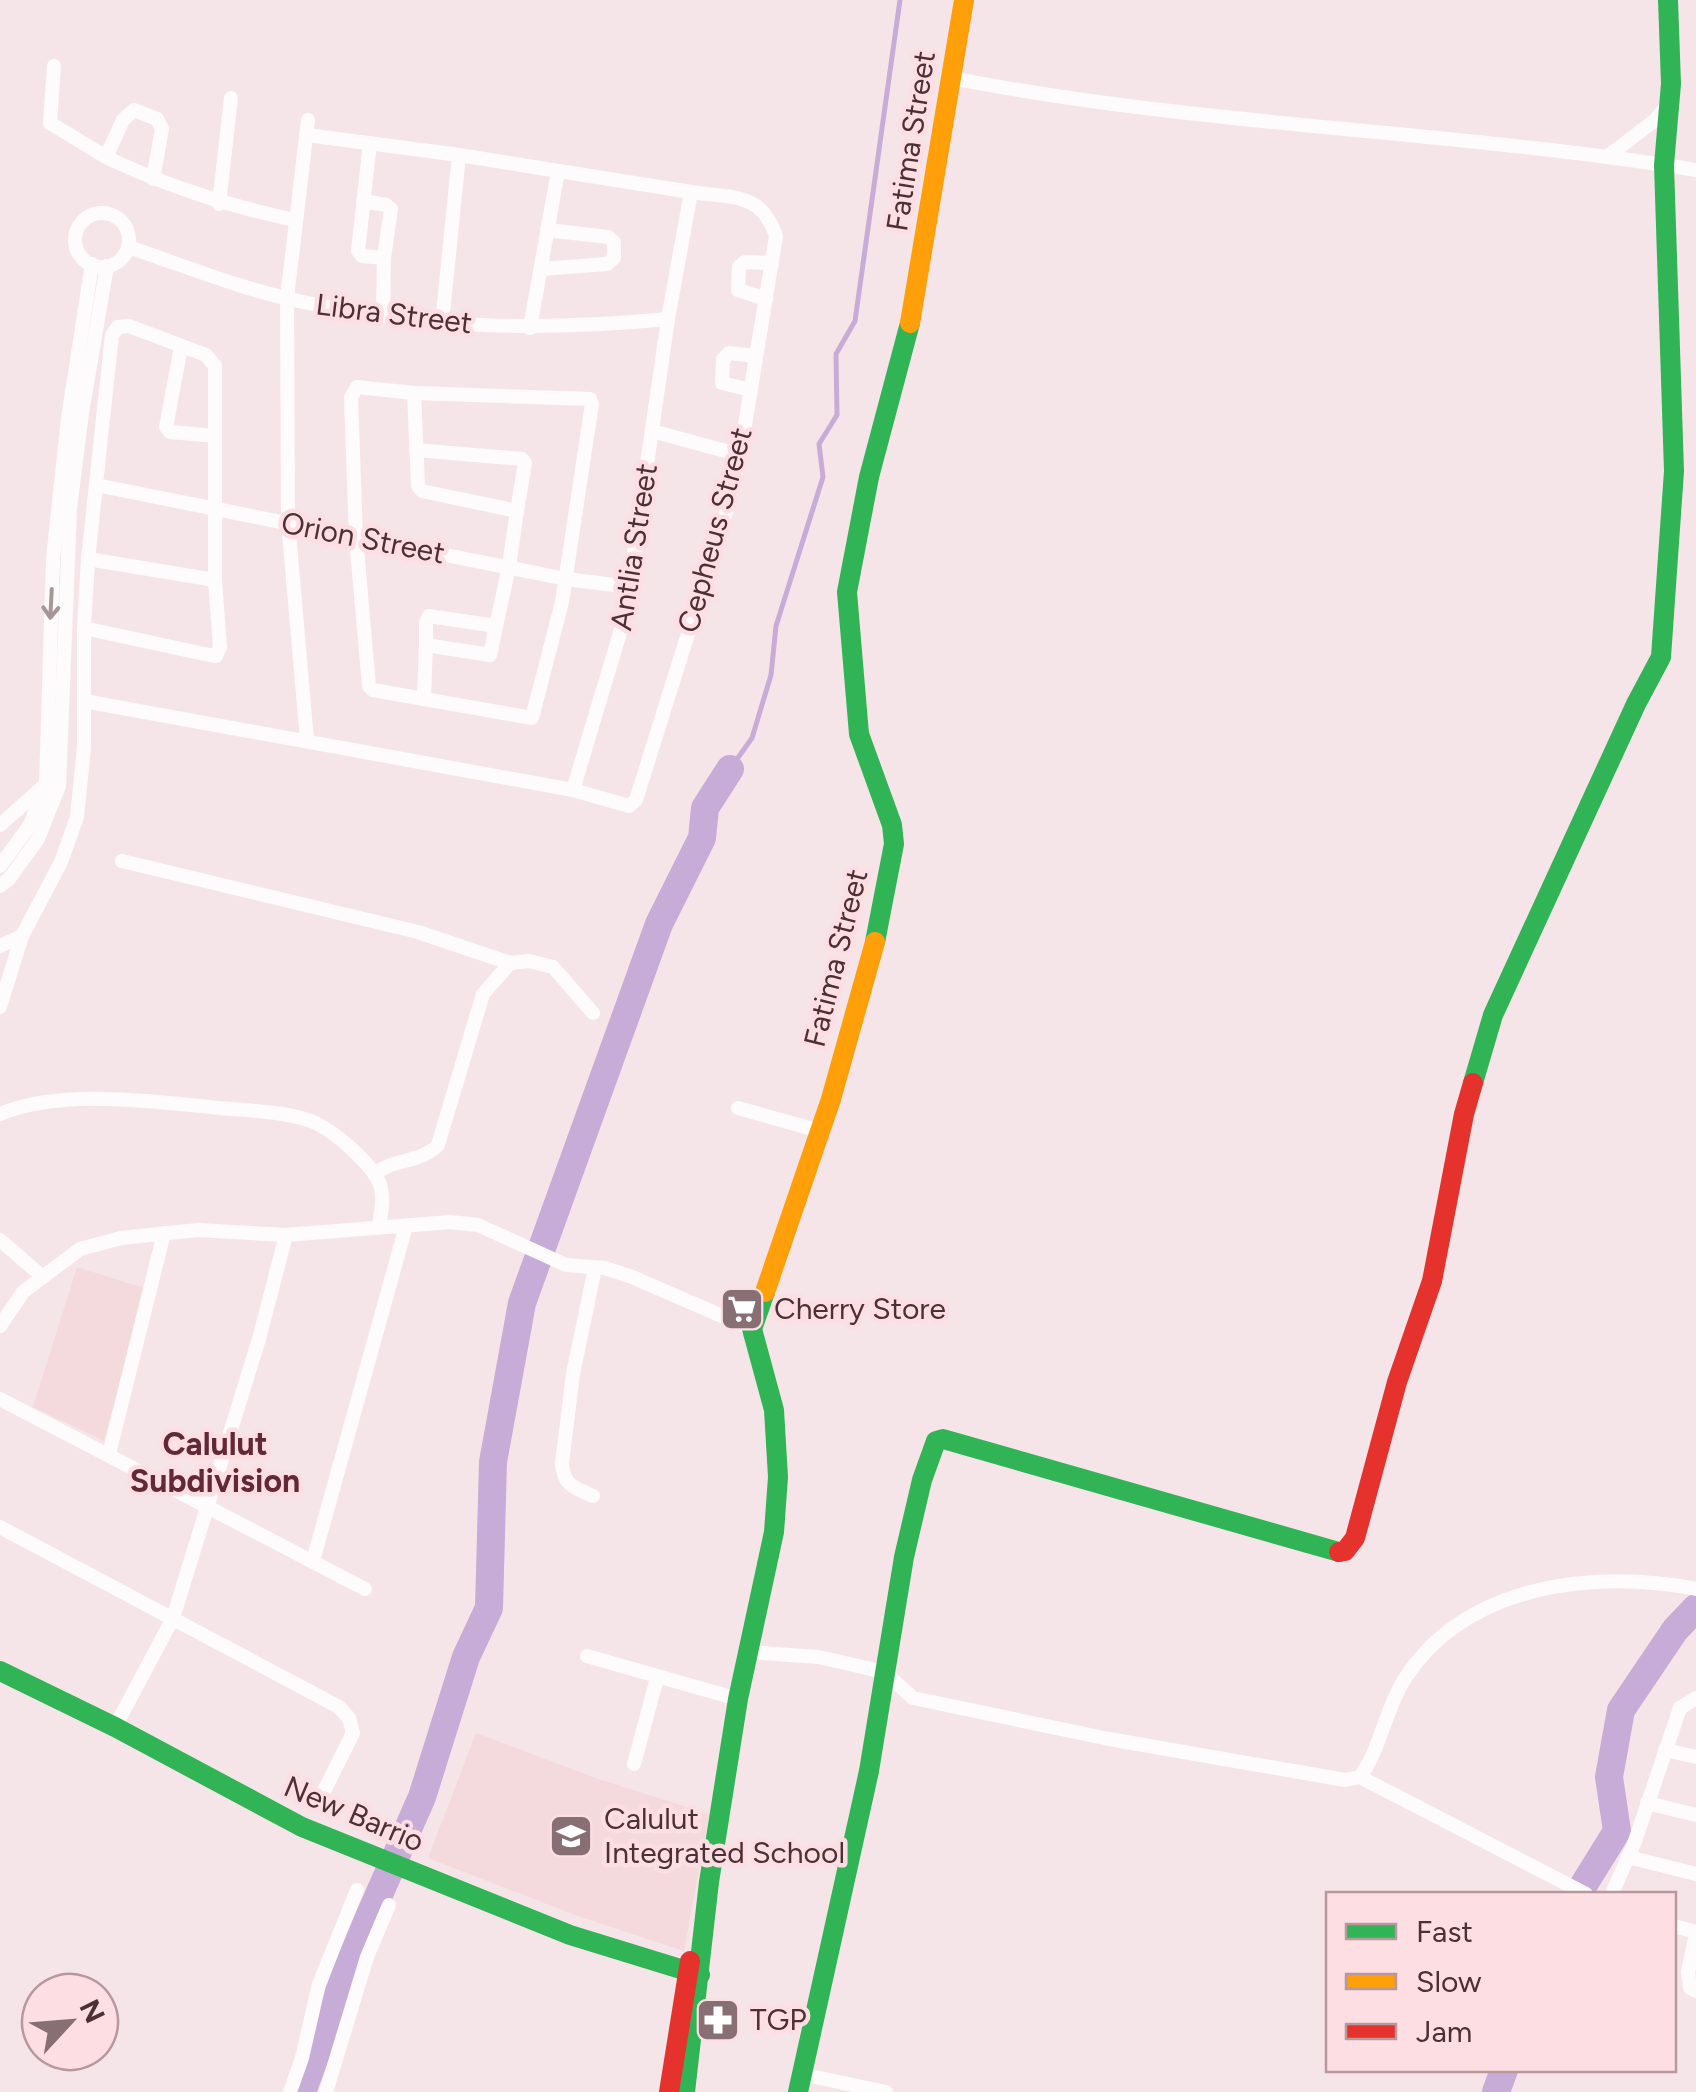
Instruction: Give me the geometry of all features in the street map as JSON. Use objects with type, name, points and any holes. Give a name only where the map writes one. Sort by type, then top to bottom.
[{"type":"street","name":"Fatima Street","points":[[752,1328],[820,1130],[876,938],[894,844],[892,825],[859,734],[848,592],[869,477],[915,304],[964,0]]},
{"type":"street","points":[[886,2092],[799,2083],[818,1993],[838,1925],[870,1766],[910,1528],[929,1454],[936,1442],[943,1439],[1336,1553],[1352,1545],[1397,1382],[1432,1281],[1464,1114],[1493,1015],[1636,704],[1662,656],[1674,471],[1664,164],[1669,103],[1668,0]]},
{"type":"street","points":[[54,66],[50,122],[106,157],[154,179],[219,204],[294,220]]},
{"type":"street","points":[[952,78],[1166,113],[1608,156],[1696,170]]},
{"type":"street","points":[[219,204],[231,98]]},
{"type":"street","points":[[1608,156],[1654,121],[1669,103]]},
{"type":"street","points":[[106,157],[130,112],[157,119],[162,129],[154,179]]},
{"type":"street","points":[[307,740],[288,522],[287,298],[307,127],[370,143],[691,192]]},
{"type":"street","points":[[370,143],[359,255],[384,258]]},
{"type":"street","points":[[442,323],[459,155]]},
{"type":"street","points":[[530,328],[558,171]]},
{"type":"street","name":"Cepheus Street","points":[[573,790],[633,804],[727,509],[740,456],[776,236],[761,207],[751,201],[691,192]]},
{"type":"street","name":"Antlia Street","points":[[573,790],[622,630],[691,192]]},
{"type":"street","points":[[363,201],[391,209],[382,316]]},
{"type":"street","points":[[108,213],[127,230],[128,247],[117,262],[100,265],[79,253],[78,228],[90,215],[108,213]]},
{"type":"street","points":[[541,269],[607,264],[614,258],[614,242],[608,237],[547,230]]},
{"type":"street","name":"Libra Street","points":[[128,247],[287,298],[382,316],[530,328],[577,328],[668,319]]},
{"type":"street","points":[[766,299],[738,290],[738,266],[746,262],[772,262]]},
{"type":"street","points":[[2,875],[53,785],[50,614],[100,265]]},
{"type":"street","points":[[0,1007],[22,936],[61,862],[78,817],[84,759],[84,628],[88,559],[112,335],[118,327],[129,326],[206,355],[215,366],[214,580],[220,648],[216,656],[84,628]]},
{"type":"street","points":[[181,348],[166,427],[170,432],[215,436]]},
{"type":"street","points":[[751,390],[722,383],[723,359],[729,352],[756,356]]},
{"type":"street","points":[[357,387],[414,393],[590,399],[592,404],[566,579],[532,718],[373,690],[369,686],[356,538],[352,391],[357,387]]},
{"type":"street","points":[[414,393],[418,486],[422,492],[517,510]]},
{"type":"street","points":[[652,431],[740,456]]},
{"type":"street","points":[[416,450],[526,463],[510,566],[487,656],[426,646]]},
{"type":"street","name":"Orion Street","points":[[96,485],[566,579],[630,587]]},
{"type":"street","points":[[88,559],[214,580]]},
{"type":"street","points":[[424,698],[426,623],[430,616],[496,626]]},
{"type":"street","points":[[84,700],[573,790]]},
{"type":"street","points":[[0,825],[53,785]]},
{"type":"street","points":[[122,861],[418,932],[510,964],[530,961],[553,968],[593,1013]]},
{"type":"street","points":[[0,946],[22,936]]},
{"type":"street","points":[[375,1174],[396,1161],[430,1154],[438,1146],[482,994],[510,964]]},
{"type":"street","points":[[0,1114],[33,1104],[108,1100],[283,1115],[322,1127],[375,1174],[382,1202],[379,1226]]},
{"type":"street","points":[[738,1108],[820,1130]]},
{"type":"street","points":[[0,1326],[23,1292],[80,1249],[120,1238],[198,1230],[286,1234],[450,1222],[478,1225],[521,1247],[580,1268],[632,1277],[752,1328],[756,1355],[774,1410],[778,1477],[774,1532],[738,1699],[704,1926],[668,2092]]},
{"type":"street","points":[[313,1561],[406,1226]]},
{"type":"street","points":[[109,1454],[164,1233]]},
{"type":"street","points":[[115,1726],[173,1618],[286,1234]]},
{"type":"street","points":[[0,1240],[43,1277]]},
{"type":"street","points":[[593,1496],[569,1486],[563,1478],[562,1464],[572,1374],[595,1268]]},
{"type":"street","points":[[0,1399],[365,1589]]},
{"type":"street","points":[[0,1527],[338,1707],[349,1718],[352,1733],[319,1801]]},
{"type":"street","points":[[1360,1778],[1404,1680],[1452,1628],[1538,1588],[1574,1582],[1694,1589]]},
{"type":"street","points":[[749,1652],[819,1657],[884,1672],[913,1698],[1110,1739],[1344,1780],[1360,1778],[1582,1892]]},
{"type":"street","points":[[587,1656],[738,1699]]},
{"type":"street","name":"New Barrio","points":[[0,1672],[115,1726],[302,1827],[570,1934],[693,1973]]},
{"type":"street","points":[[634,1764],[657,1678]]},
{"type":"street","points":[[1615,1892],[1680,1708],[1696,1698]]},
{"type":"street","points":[[1666,1750],[1696,1757]]},
{"type":"street","points":[[1647,1803],[1696,1815]]},
{"type":"street","points":[[1628,1857],[1696,1874]]},
{"type":"street","points":[[290,2092],[319,1984],[358,1890]]},
{"type":"street","points":[[326,2092],[368,1957],[389,1904]]},
{"type":"street","points":[[1696,1933],[1688,1982],[1696,1991]]},
{"type":"street","points":[[685,2092],[693,1973]]},
{"type":"shaded area","points":[[77,1267],[147,1289],[104,1441],[33,1407]]},
{"type":"shaded area","name":"Calulut Integrated School","points":[[476,1733],[595,1778],[709,1814],[684,1951],[578,1916],[428,1858]]},
{"type":"waterway","points":[[730,769],[752,738],[771,675],[776,626],[823,477],[819,444],[837,415],[836,354],[855,321],[900,0]]},
{"type":"waterway","points":[[302,2092],[355,1949],[422,1797],[466,1657],[489,1608],[493,1462],[522,1303],[659,924],[702,838],[705,808],[730,769]]},
{"type":"waterway","points":[[1579,1892],[1617,1831],[1609,1777],[1621,1710],[1675,1630],[1696,1608]]},
{"type":"waterway","points":[[1496,2092],[1503,2072]]},
{"type":"traffic: fast","points":[[1473,1083],[1493,1015],[1661,657],[1674,471],[1664,165],[1671,84],[1668,0]]},
{"type":"traffic: fast","points":[[875,942],[894,844],[892,825],[859,734],[847,592],[869,477],[910,323]]},
{"type":"traffic: fast","points":[[685,2092],[709,1882],[738,1699],[774,1532],[778,1477],[774,1410],[752,1329],[765,1292]]},
{"type":"traffic: fast","points":[[798,2092],[869,1771],[904,1557],[922,1480],[936,1441],[943,1439],[1339,1552]]},
{"type":"traffic: fast","points":[[0,1671],[115,1727],[302,1827],[570,1935],[700,1975]]},
{"type":"traffic: slow","points":[[910,323],[964,0]]},
{"type":"traffic: slow","points":[[765,1292],[831,1099],[875,942]]},
{"type":"traffic: jam","points":[[1339,1552],[1345,1551],[1355,1538],[1397,1382],[1432,1281],[1473,1083]]},
{"type":"traffic: jam","points":[[669,2092],[690,1961]]},
{"type":"place","name":"Cherry Store","points":[[742,1309]]},
{"type":"place","name":"Calulut Integrated School","points":[[571,1836]]},
{"type":"place","name":"TGP","points":[[718,2020]]},
{"type":"district","name":"Calulut Subdivision","points":[[215,1462]]}]
